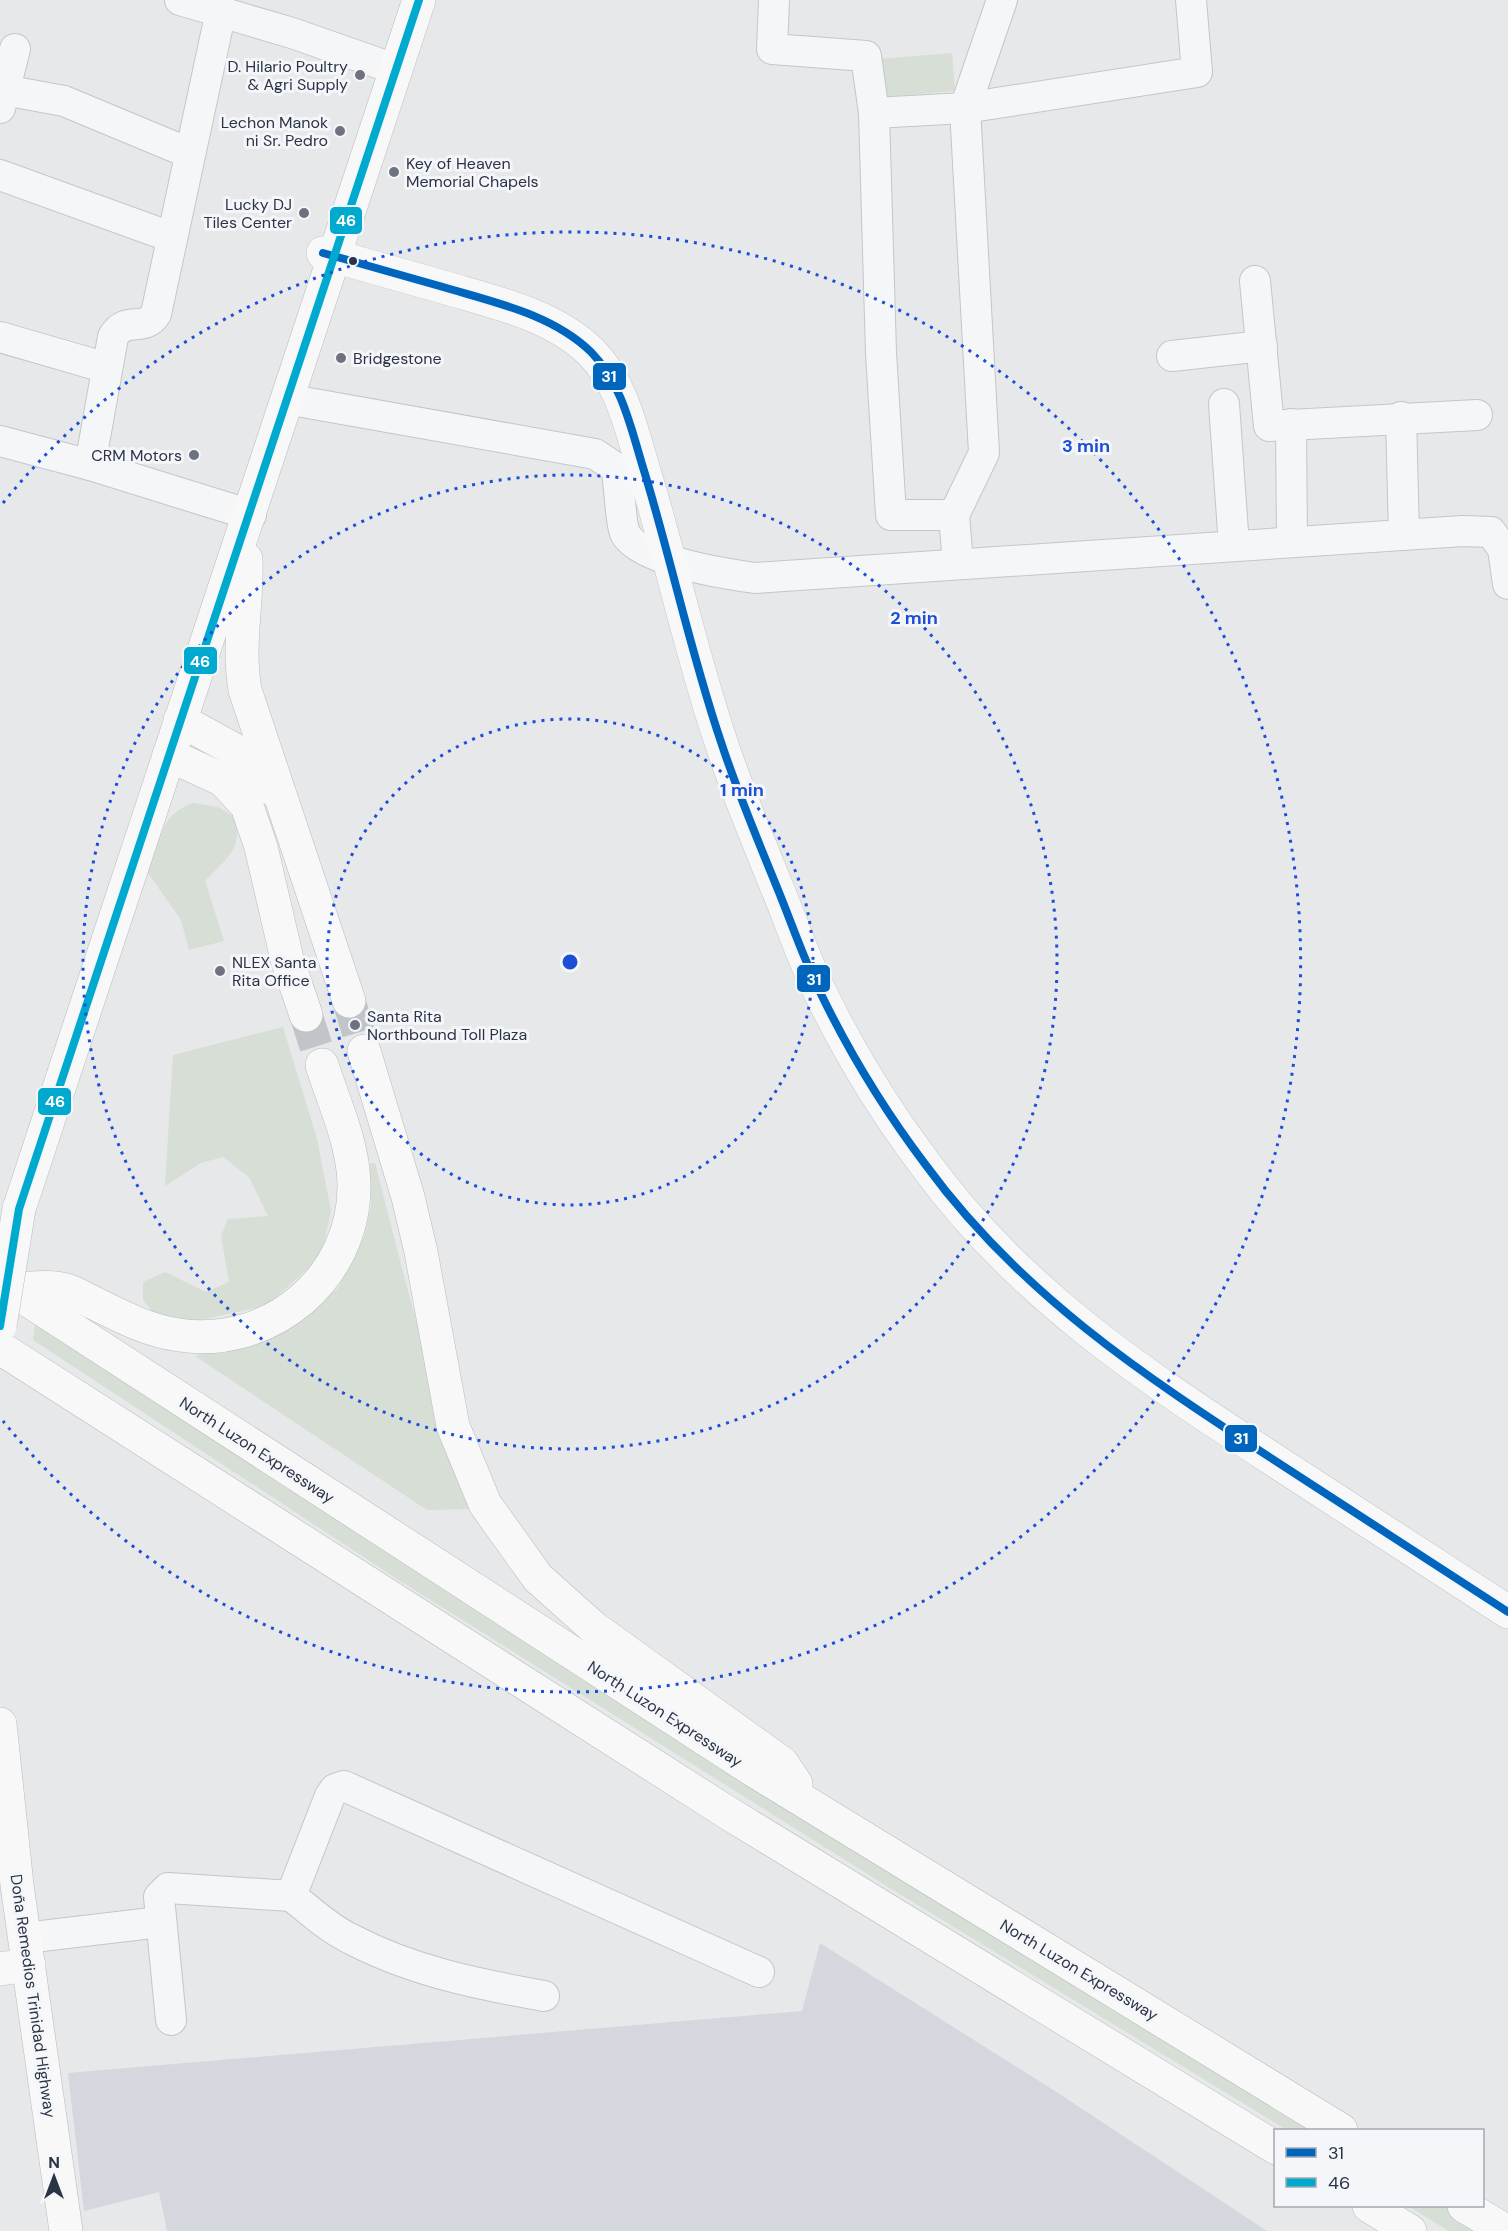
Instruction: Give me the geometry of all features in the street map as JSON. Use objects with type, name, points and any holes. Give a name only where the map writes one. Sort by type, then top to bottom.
[{"type":"main road","points":[[418,0],[286,399],[248,522],[180,720],[19,1209],[2,1346],[728,1813],[1274,2147]]},
{"type":"main road","points":[[323,253],[524,312],[549,323],[591,353],[607,373],[627,416],[670,559],[702,683],[720,742],[742,802],[819,990],[849,1048],[887,1108],[923,1162],[961,1211],[1008,1262],[1115,1354],[1178,1398],[1508,1612]]},
{"type":"main road","points":[[248,522],[248,584],[240,637],[242,674],[279,797],[349,1001]]},
{"type":"main road","points":[[180,720],[234,748],[279,797]]},
{"type":"main road","points":[[169,755],[223,780],[247,806],[261,847],[288,959],[306,1015]]},
{"type":"main road","points":[[364,1051],[399,1166],[421,1252],[453,1426],[485,1504],[538,1578],[594,1628],[782,1763],[810,1806]]},
{"type":"main road","points":[[5,1286],[65,1289],[141,1325],[193,1337],[242,1333],[284,1315],[311,1293],[331,1267],[344,1239],[352,1210],[354,1182],[351,1159],[322,1065]]},
{"type":"main road","name":"North Luzon Expressway","points":[[5,1286],[810,1806],[1339,2129]]},
{"type":"main road","name":"Doña Remedios Trinidad Highway","points":[[0,1724],[8,1876],[18,1957],[66,2231]]},
{"type":"main road","points":[[1372,2207],[1410,2231]]},
{"type":"main road","points":[[1467,2207],[1506,2231]]},
{"type":"street","points":[[180,0],[221,11],[395,69]]},
{"type":"street","points":[[774,0],[772,49],[866,56],[874,112],[880,354],[891,515],[954,515]]},
{"type":"street","points":[[958,564],[954,515],[984,453],[965,108],[1002,0]]},
{"type":"street","points":[[874,112],[965,108],[1197,72],[1191,0]]},
{"type":"street","points":[[90,465],[113,337],[117,329],[124,325],[144,324],[152,320],[156,314],[221,11]]},
{"type":"street","points":[[15,49],[2,99],[64,101],[189,153]]},
{"type":"street","points":[[0,175],[171,237]]},
{"type":"street","points":[[1255,281],[1269,426],[1401,417],[1478,415]]},
{"type":"street","points":[[0,337],[108,368]]},
{"type":"street","points":[[1172,356],[1262,346]]},
{"type":"street","points":[[286,399],[596,454],[616,468],[625,533],[641,550],[716,572],[755,578],[1463,531],[1491,532],[1503,549],[1508,584]]},
{"type":"street","points":[[1224,404],[1234,546]]},
{"type":"street","points":[[1401,417],[1404,535]]},
{"type":"street","points":[[1291,424],[1292,542]]},
{"type":"street","points":[[0,441],[90,465],[248,522]]},
{"type":"street","points":[[291,1896],[330,1796],[335,1789],[344,1786],[759,1972]]},
{"type":"street","points":[[171,2020],[159,1897],[168,1888],[291,1896],[349,1939],[417,1968],[544,1996]]},
{"type":"street","points":[[18,1957],[160,1922]]},
{"type":"shaded area","points":[[952,53],[955,91],[881,97],[878,59]]},
{"type":"shaded area","points":[[193,803],[218,807],[233,816],[237,826],[237,836],[231,852],[205,881],[224,941],[189,950],[181,920],[148,873],[158,841],[167,822],[182,808]]},
{"type":"shaded area","points":[[283,1027],[317,1139],[331,1211],[321,1257],[266,1306],[195,1321],[158,1318],[143,1300],[143,1282],[165,1272],[206,1292],[229,1282],[221,1236],[228,1219],[268,1216],[249,1177],[223,1157],[201,1163],[165,1186],[173,1055]]},
{"type":"shaded area","points":[[370,1163],[375,1163],[406,1284],[470,1509],[427,1510],[195,1356],[225,1348],[308,1314],[338,1288],[364,1237],[371,1207]]},
{"type":"shaded area","points":[[36,1318],[1330,2129],[1285,2129],[885,1885],[394,1577],[33,1340]]},
{"type":"shaded area","points":[[820,1943],[1055,2091],[1267,2231],[167,2231],[159,2192],[84,2211],[68,2073],[802,2011]]},
{"type":"shaded area","points":[[1410,2207],[1457,2207],[1496,2231],[1449,2231]]},
{"type":"tunnel","points":[[349,1001],[364,1051]]},
{"type":"tunnel","points":[[306,1015],[322,1065]]},
{"type":"transit line","name":"46","points":[[0,1326],[19,1209],[419,0]]},
{"type":"transit line","name":"31","points":[[323,253],[521,311],[558,328],[575,339],[602,365],[619,394],[631,426],[700,676],[727,760],[808,966],[843,1037],[882,1102],[910,1144],[962,1210],[1001,1253],[1042,1292],[1131,1363],[1225,1428],[1508,1612]]},
{"type":"place","name":"D. Hilario Poultry & Agri Supply","points":[[360,75]]},
{"type":"place","name":"Lechon Manok ni Sr. Pedro","points":[[340,131]]},
{"type":"place","name":"Key of Heaven Memorial Chapels","points":[[394,172]]},
{"type":"place","name":"Lucky DJ Tiles Center","points":[[304,213]]},
{"type":"place","name":"Bridgestone","points":[[341,358]]},
{"type":"place","name":"CRM Motors","points":[[194,455]]},
{"type":"place","name":"NLEX Santa Rita Office","points":[[220,971]]},
{"type":"place","name":"Santa Rita Northbound Toll Plaza","points":[[355,1025]]}]
